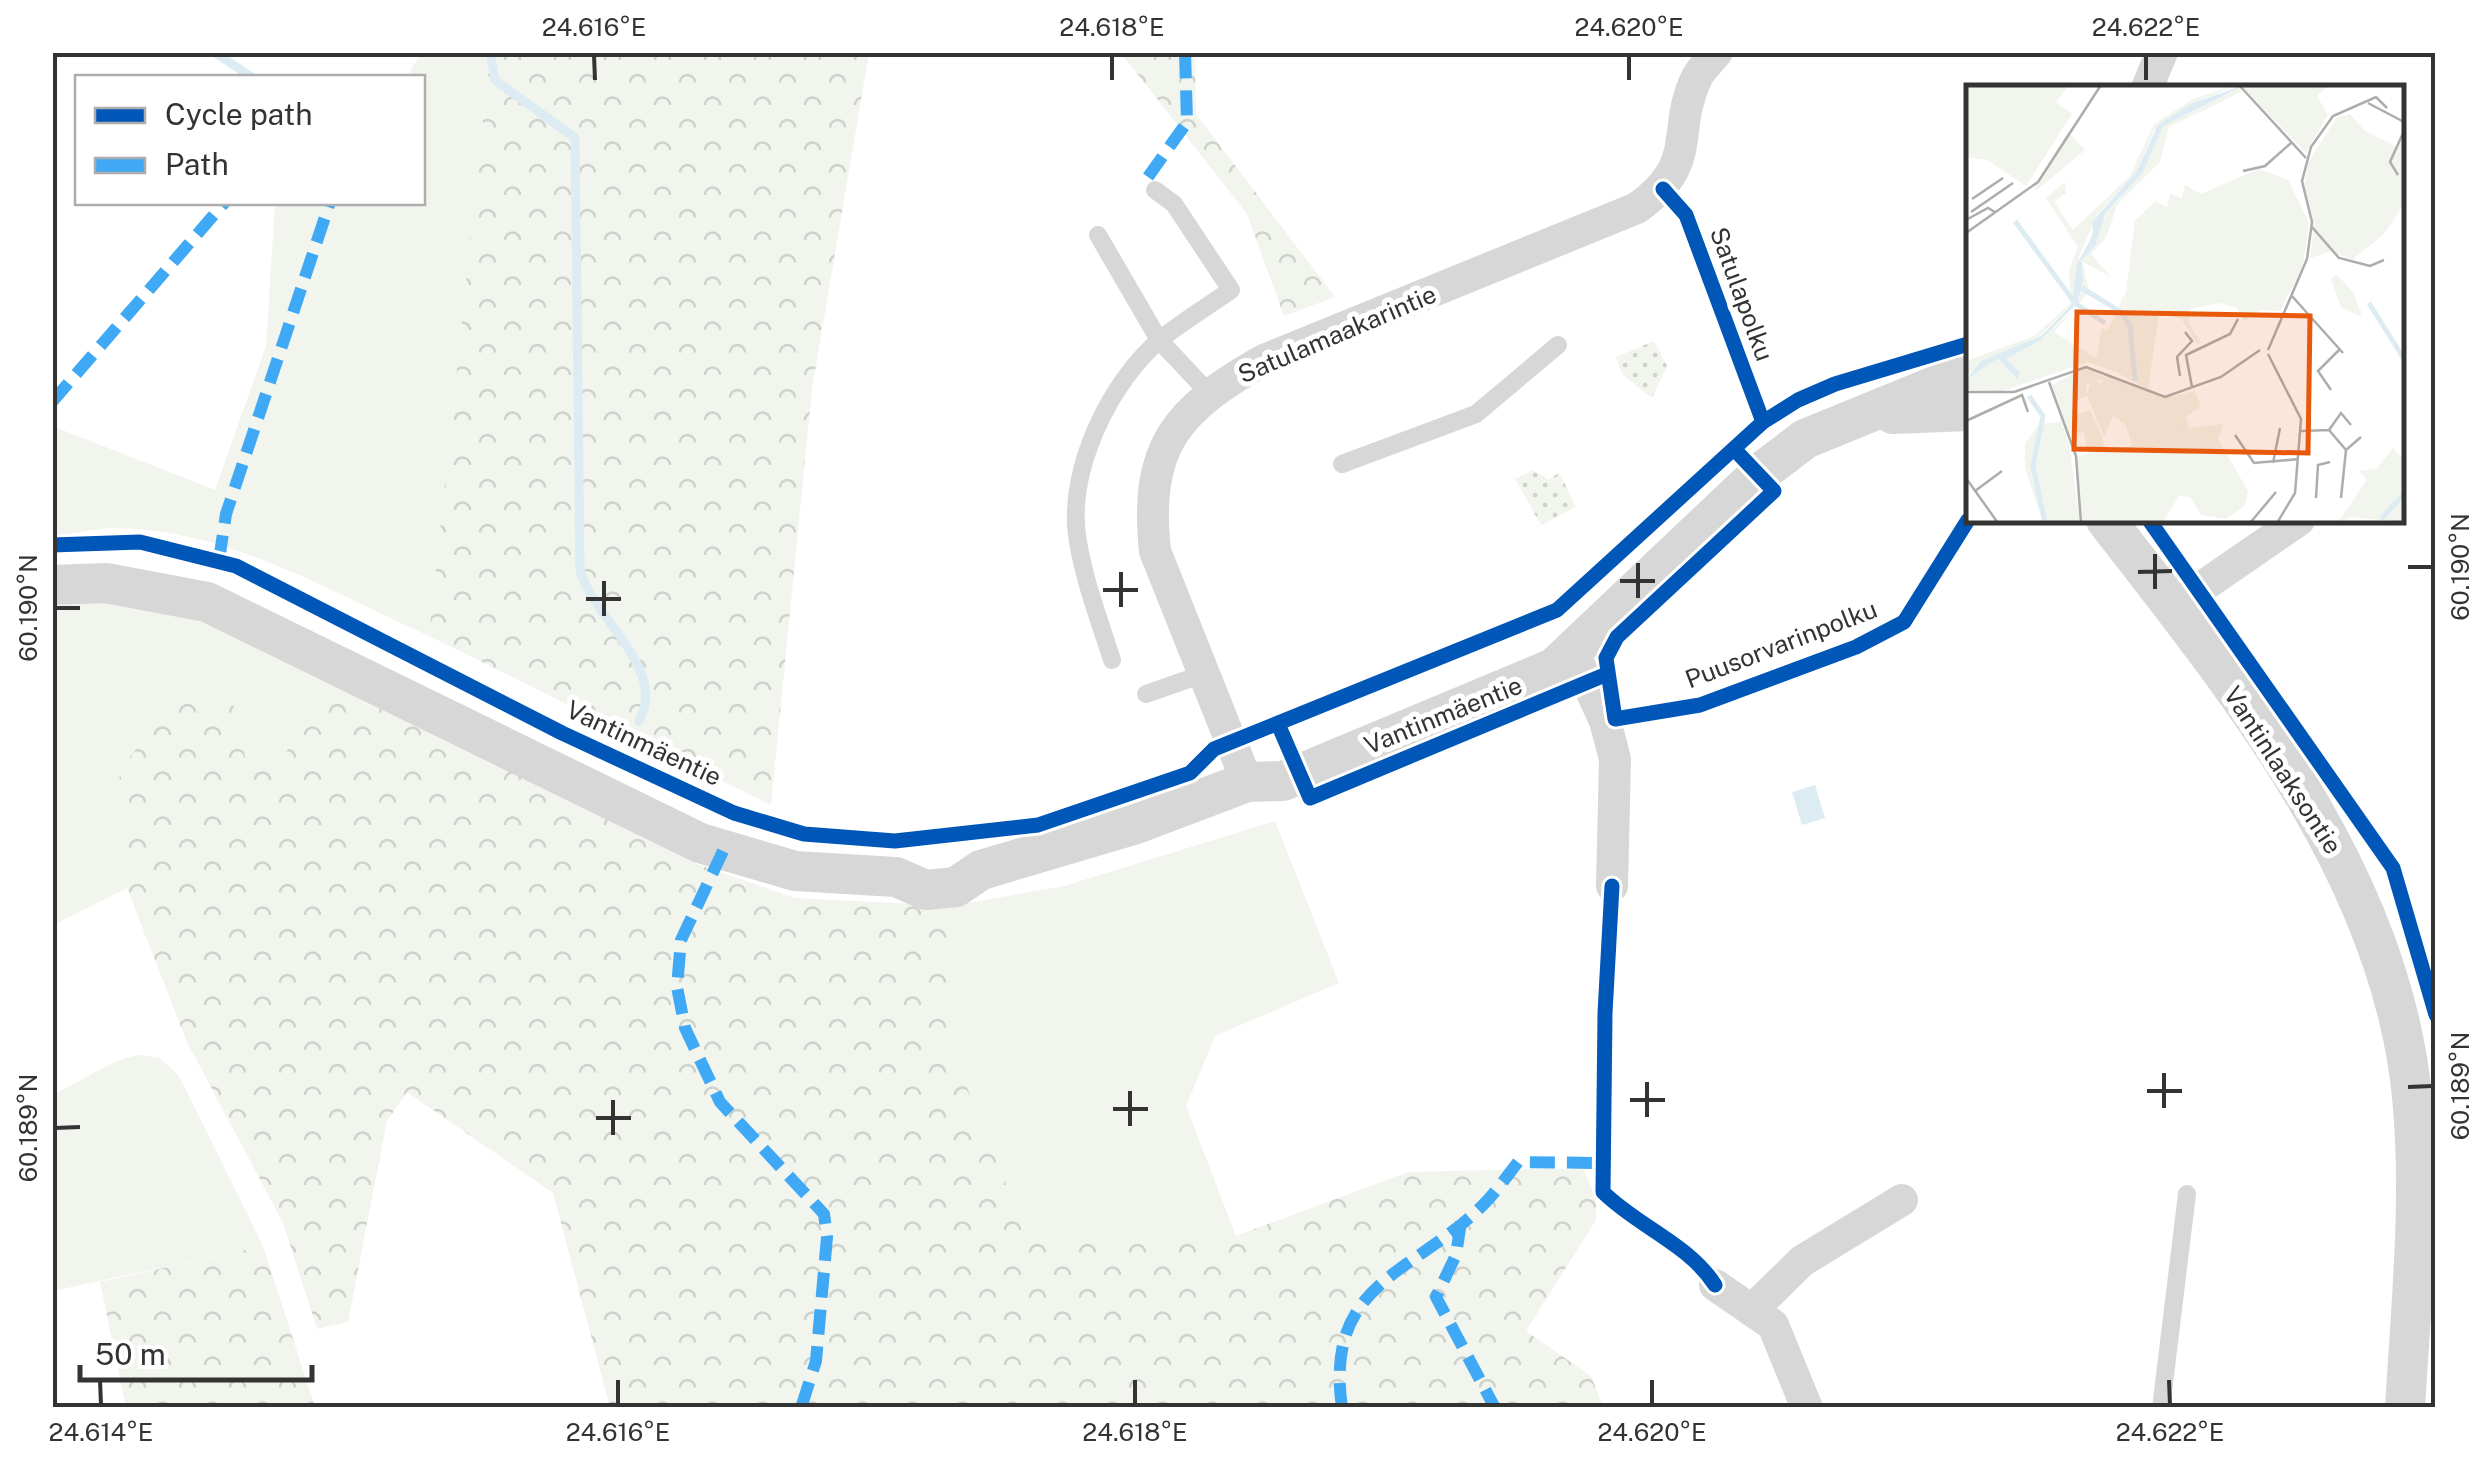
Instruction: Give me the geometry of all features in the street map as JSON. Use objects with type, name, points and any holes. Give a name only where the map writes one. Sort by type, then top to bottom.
[{"type":"street","name":"Satulamaakarintie","points":[[1248,782],[1155,551],[1151,512],[1155,478],[1169,436],[1208,392],[1264,360],[1637,208],[1663,189],[1678,160],[1697,77],[1717,52]]},
{"type":"street","points":[[2147,85],[2162,52]]},
{"type":"street","points":[[1612,886],[1615,759],[1605,721],[1572,648],[1759,474],[1805,439],[1854,418],[1966,389]]},
{"type":"street","name":"Vantinlaaksontie","points":[[2108,522],[2173,607],[2338,848],[2375,937],[2408,1068],[2425,1226],[2405,1408]]},
{"type":"street","points":[[2173,607],[2296,522]]},
{"type":"street","name":"Vantinmäentie","points":[[52,585],[106,582],[207,602],[700,843],[795,871],[896,877],[926,890],[956,886],[980,870],[1136,824],[1248,782],[1274,757],[1542,646],[1572,648]]},
{"type":"street","points":[[1754,1308],[1802,1261],[1902,1200]]},
{"type":"street","points":[[1715,1285],[1754,1308],[1782,1338],[1808,1408]]},
{"type":"lane","points":[[1112,660],[1091,597],[1076,532],[1082,466],[1107,405],[1159,340],[1231,290],[1174,204],[1155,190]]},
{"type":"lane","points":[[1098,234],[1159,340],[1208,392]]},
{"type":"lane","points":[[1342,464],[1476,414],[1558,345]]},
{"type":"lane","points":[[1146,694],[1203,674]]},
{"type":"lane","points":[[2161,1408],[2187,1194]]},
{"type":"green space","points":[[421,53],[490,53],[429,636],[280,567],[203,540],[121,528],[53,536],[52,426],[215,490],[266,346],[275,205],[425,205],[425,75],[408,75]]},
{"type":"green space","points":[[490,53],[869,53],[812,389],[771,805],[429,636]]},
{"type":"green space","points":[[1121,53],[1195,53],[1196,114],[1335,297],[1284,316],[1247,214]]},
{"type":"green space","points":[[1654,341],[1667,366],[1652,398],[1622,374],[1616,357]]},
{"type":"green space","points":[[1533,470],[1549,480],[1559,472],[1576,507],[1541,525],[1515,479]]},
{"type":"green space","points":[[87,599],[205,614],[340,681],[339,699],[321,710],[272,768],[247,766],[179,697],[119,770],[127,888],[53,925],[53,606]]},
{"type":"green space","points":[[340,681],[697,864],[795,898],[952,906],[952,1050],[1027,1237],[1236,1236],[1408,1172],[1583,1168],[1596,1198],[1596,1220],[1526,1331],[1591,1376],[1603,1407],[610,1407],[553,1193],[407,1092],[387,1121],[348,1322],[317,1329],[283,1223],[187,1042],[127,888],[119,770],[179,697],[230,692],[247,765],[272,768],[321,710],[338,699]]},
{"type":"green space","points":[[1275,821],[1339,983],[1215,1036],[1186,1106],[1236,1236],[1027,1237],[952,1050],[952,906],[1064,886]]},
{"type":"green space","points":[[141,1055],[160,1058],[179,1076],[263,1246],[53,1291],[52,1094],[118,1061]]},
{"type":"green space","points":[[263,1246],[315,1407],[126,1407],[100,1282]]},
{"type":"shaded area","points":[[1815,785],[1825,818],[1802,825],[1792,792]]},
{"type":"waterway","points":[[214,52],[248,75]]},
{"type":"waterway","points":[[490,52],[495,80],[575,138],[580,570],[587,588],[637,663],[645,701],[639,721]]},
{"type":"marked path","points":[[1148,177],[1187,122],[1185,52]]},
{"type":"marked path","points":[[52,402],[222,205]]},
{"type":"marked path","points":[[219,560],[226,514],[329,205]]},
{"type":"marked path","points":[[723,851],[681,940],[677,987],[685,1028],[720,1102],[824,1214],[827,1237],[816,1361],[801,1408]]},
{"type":"marked path","points":[[1342,1408],[1340,1366],[1347,1333],[1360,1306],[1380,1285],[1483,1205],[1518,1162],[1601,1163]]},
{"type":"marked path","points":[[1461,1222],[1456,1255],[1436,1297],[1495,1408]]},
{"type":"cycle path","name":"Satulapolku","points":[[1663,189],[1686,215],[1763,422]]},
{"type":"cycle path","points":[[52,545],[140,542],[236,566],[562,733],[734,813],[804,834],[895,841],[1038,825],[1190,773],[1214,749],[1557,610],[1763,422],[1798,400],[1835,384],[1966,345]]},
{"type":"cycle path","name":"Puusorvarinpolku","points":[[1735,450],[1774,491],[1617,637],[1606,658],[1615,719],[1700,705],[1856,647],[1904,622],[1967,522]]},
{"type":"cycle path","points":[[2150,522],[2393,868],[2436,1015]]},
{"type":"cycle path","points":[[1278,724],[1310,798],[1607,674]]},
{"type":"cycle path","points":[[1612,886],[1605,1013],[1603,1192],[1691,1258],[1715,1285]]}]
